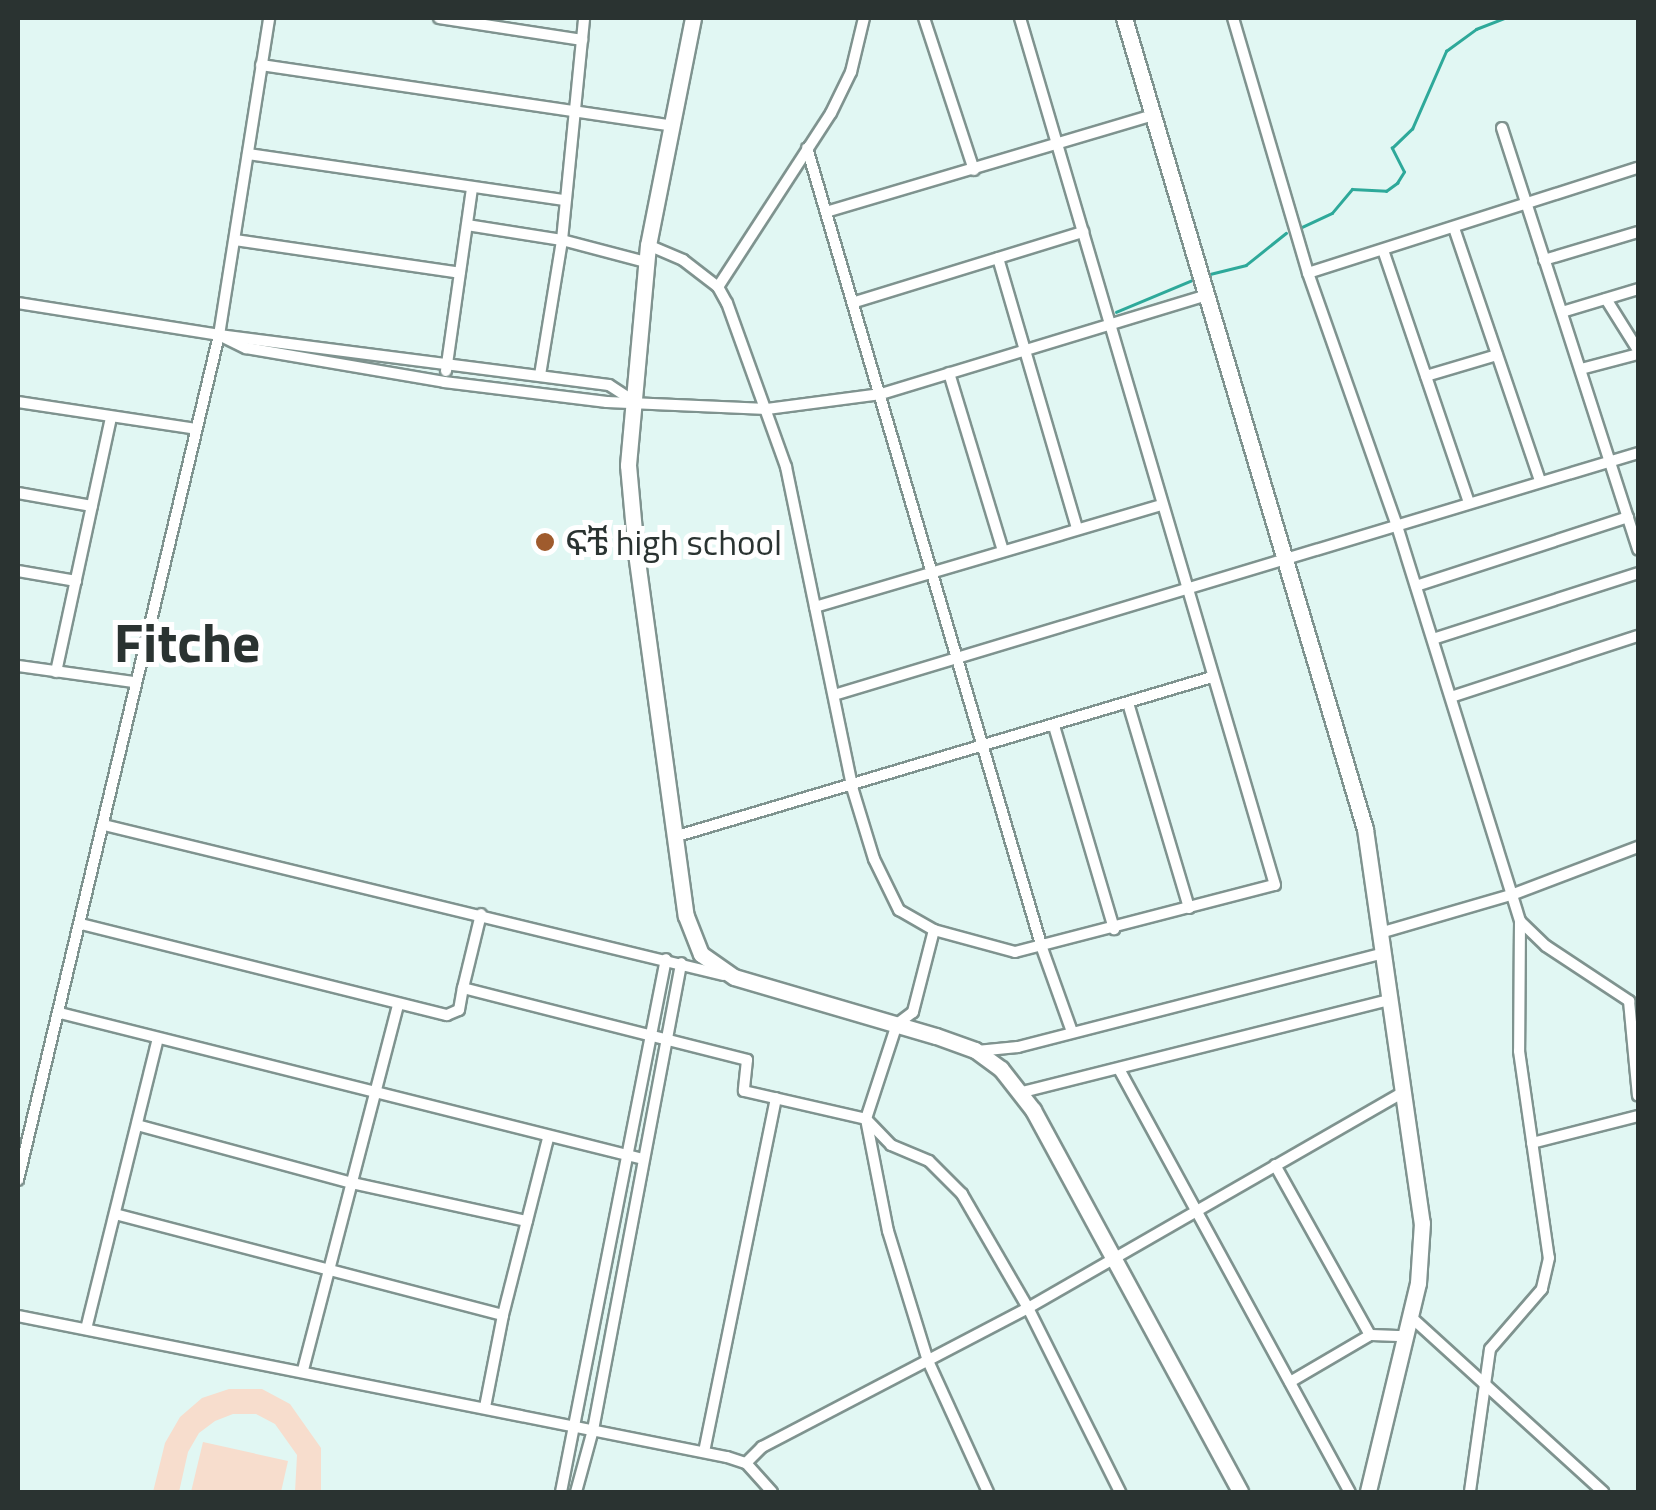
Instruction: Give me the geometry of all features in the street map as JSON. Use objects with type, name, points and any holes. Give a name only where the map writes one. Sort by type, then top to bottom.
[{"type":"street","points":[[18,1180],[219,335],[269,18]]},
{"type":"street","points":[[439,18],[507,23],[582,40]]},
{"type":"street","points":[[540,375],[562,240],[584,18]]},
{"type":"street","points":[[694,18],[668,125],[647,253],[628,465],[634,536],[686,916],[701,954],[734,977]]},
{"type":"street","points":[[718,288],[852,72],[864,18]]},
{"type":"street","points":[[924,18],[974,170]]},
{"type":"street","points":[[467,224],[683,260],[718,288],[786,467],[852,787],[874,859],[899,910],[934,930],[1015,952],[1276,885],[1186,591],[1020,18]]},
{"type":"street","points":[[1124,18],[1365,829],[1422,1223],[1410,1317],[1368,1492]]},
{"type":"street","points":[[1233,18],[1308,273],[1397,526],[1520,921],[1520,1051],[1549,1258],[1542,1289],[1490,1349],[1470,1492]]},
{"type":"street","points":[[262,65],[668,125]]},
{"type":"street","points":[[829,211],[1154,115]]},
{"type":"street","points":[[1502,128],[1524,207],[1638,550]]},
{"type":"street","points":[[807,148],[829,211],[1042,948],[1072,1032]]},
{"type":"street","points":[[248,154],[565,200]]},
{"type":"street","points":[[1308,273],[1638,168]]},
{"type":"street","points":[[444,382],[472,188]]},
{"type":"street","points":[[1454,228],[1540,481]]},
{"type":"street","points":[[854,302],[1083,232]]},
{"type":"street","points":[[1544,260],[1638,232]]},
{"type":"street","points":[[235,240],[460,274]]},
{"type":"street","points":[[1383,250],[1469,503]]},
{"type":"street","points":[[998,258],[1077,530]]},
{"type":"street","points":[[1562,312],[1638,289]]},
{"type":"street","points":[[219,335],[246,348],[444,382],[607,402],[767,410],[881,394],[1207,294]]},
{"type":"street","points":[[1581,370],[1638,352],[1606,299]]},
{"type":"street","points":[[18,303],[219,335],[610,385],[634,401]]},
{"type":"street","points":[[1426,376],[1497,355]]},
{"type":"street","points":[[950,373],[1003,551]]},
{"type":"street","points":[[18,402],[196,430]]},
{"type":"street","points":[[56,672],[111,416]]},
{"type":"street","points":[[834,696],[1638,453]]},
{"type":"street","points":[[18,494],[92,506]]},
{"type":"street","points":[[816,607],[1161,506]]},
{"type":"street","points":[[1416,586],[1628,516]]},
{"type":"street","points":[[18,571],[76,581]]},
{"type":"street","points":[[1433,639],[1638,574]]},
{"type":"street","points":[[1451,696],[1638,636]]},
{"type":"street","points":[[18,666],[134,682]]},
{"type":"street","points":[[674,837],[1212,678]]},
{"type":"street","points":[[1128,703],[1189,908]]},
{"type":"street","points":[[1054,726],[1114,929]]},
{"type":"street","points":[[104,825],[666,959],[897,1024],[976,1051],[1001,1070],[1020,1093],[1240,1492]]},
{"type":"street","points":[[1380,932],[1514,894],[1638,846]]},
{"type":"street","points":[[80,924],[447,1015],[459,1010],[481,914]]},
{"type":"street","points":[[1520,921],[1546,946],[1629,1001],[1638,1096]]},
{"type":"street","points":[[934,930],[912,1012],[897,1024],[866,1119],[888,1230],[928,1361],[988,1492]]},
{"type":"street","points":[[976,1051],[1018,1047],[1384,954]]},
{"type":"street","points":[[560,1492],[577,1426],[666,959]]},
{"type":"street","points":[[576,1492],[593,1430],[681,963]]},
{"type":"street","points":[[464,988],[747,1060],[744,1091],[866,1119],[891,1146],[929,1162],[962,1194],[1028,1308],[1120,1492]]},
{"type":"street","points":[[1020,1093],[1390,1000]]},
{"type":"street","points":[[304,1370],[398,1005]]},
{"type":"street","points":[[60,1013],[643,1159]]},
{"type":"street","points":[[86,1329],[158,1039]]},
{"type":"street","points":[[1118,1068],[1350,1492]]},
{"type":"street","points":[[746,1464],[762,1447],[1028,1308],[1404,1092]]},
{"type":"street","points":[[704,1452],[776,1098]]},
{"type":"street","points":[[1532,1143],[1638,1116]]},
{"type":"street","points":[[137,1126],[352,1183],[526,1222]]},
{"type":"street","points":[[485,1408],[503,1315],[548,1138]]},
{"type":"street","points":[[1275,1165],[1370,1335]]},
{"type":"street","points":[[115,1214],[503,1315]]},
{"type":"street","points":[[18,1316],[704,1452],[746,1464],[772,1492]]},
{"type":"street","points":[[1410,1317],[1602,1492]]},
{"type":"street","points":[[1290,1382],[1370,1335],[1406,1336]]},
{"type":"street","points":[[1580,1492],[1591,1480]]},
{"type":"shaded area","points":[[229,1389],[262,1389],[290,1404],[321,1448],[321,1492],[295,1492],[297,1455],[275,1424],[256,1414],[233,1414],[199,1433],[188,1452],[179,1492],[153,1492],[165,1443],[180,1417],[202,1398]]},
{"type":"shaded area","points":[[203,1442],[288,1461],[281,1492],[191,1492]]},
{"type":"waterway","points":[[1300,228],[1332,213],[1352,189],[1386,191],[1397,183],[1404,172],[1392,148],[1412,129],[1446,51],[1476,29],[1505,18]]},
{"type":"waterway","points":[[1210,274],[1246,265],[1286,233]]},
{"type":"waterway","points":[[1116,312],[1192,280]]},
{"type":"place","name":"ፍቼ high school","points":[[545,542]]},
{"type":"district","name":"Fitche","points":[[187,642]]}]
